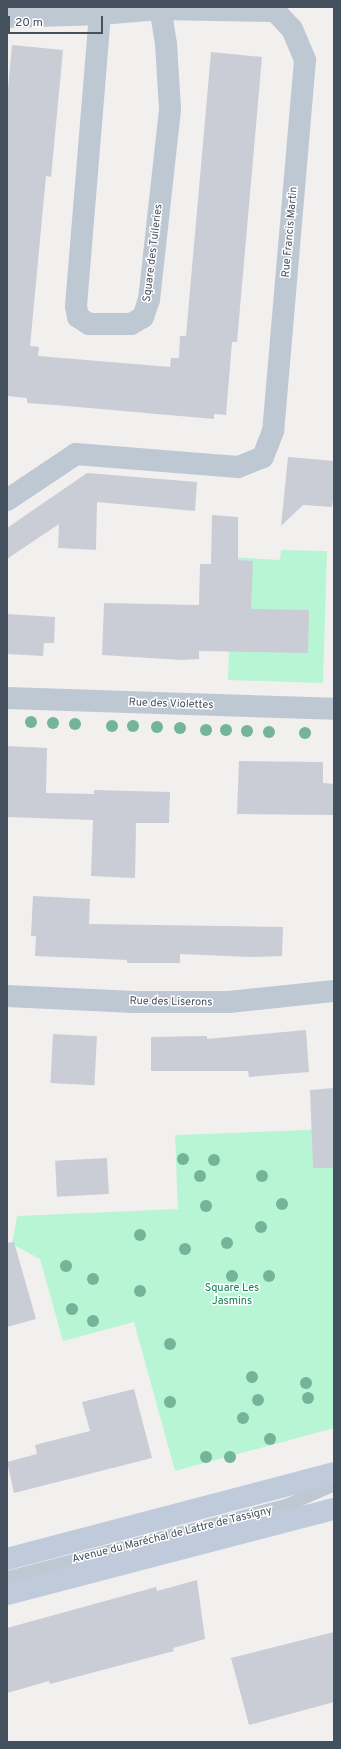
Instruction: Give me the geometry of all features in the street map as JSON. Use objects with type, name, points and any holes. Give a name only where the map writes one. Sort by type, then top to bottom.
[{"type":"main road","name":"Avenue du Maréchal de Lattre de Tassigny","points":[[7,1559],[334,1473]]},
{"type":"main road","name":"Avenue du Maréchal de Lattre de Tassigny","points":[[7,1594],[334,1509]]},
{"type":"street","name":"Rue Francis Martin","points":[[7,17],[100,14],[160,8],[275,11],[292,29],[305,60],[273,432],[263,457],[238,467],[76,454],[7,500]]},
{"type":"street","name":"Square des Tuileries","points":[[100,14],[76,306],[78,317],[89,324],[131,324],[143,317],[149,300],[170,109],[166,44],[160,8]]},
{"type":"street","name":"Rue des Violettes","points":[[7,698],[334,710]]},
{"type":"street","name":"Rue des Liserons","points":[[7,996],[134,1002],[229,1002],[334,991]]},
{"type":"lane","name":"Avenue du Maréchal de Lattre de Tassigny","points":[[7,1577],[286,1505],[334,1484]]},
{"type":"green space","points":[[281,550],[327,551],[323,683],[228,680],[232,557],[280,560]]},
{"type":"green space","name":"Square Les Jasmins","points":[[334,1129],[334,1428],[175,1471],[134,1322],[63,1341],[40,1259],[12,1244],[17,1216],[178,1209],[175,1135]]},
{"type":"building","points":[[12,45],[63,50],[51,177],[46,176],[30,346],[39,347],[38,356],[170,367],[171,358],[179,358],[180,336],[186,336],[211,52],[262,57],[237,342],[232,342],[226,415],[214,414],[214,419],[27,403],[27,398],[7,396],[7,100]]},
{"type":"building","points":[[288,457],[334,461],[334,490],[332,507],[303,505],[281,526]]},
{"type":"building","points":[[87,473],[197,482],[195,511],[97,502],[96,550],[58,548],[59,524],[7,559],[7,528]]},
{"type":"building","points":[[212,515],[238,517],[238,560],[253,561],[251,609],[309,610],[308,653],[199,651],[199,659],[181,660],[102,655],[104,603],[199,605],[200,564],[211,564]]},
{"type":"building","points":[[7,614],[55,617],[54,643],[44,643],[43,656],[7,654]]},
{"type":"building","points":[[7,746],[47,748],[46,793],[94,794],[94,790],[170,792],[169,823],[136,823],[135,878],[91,876],[93,820],[7,817]]},
{"type":"building","points":[[239,761],[323,762],[323,783],[334,784],[334,815],[237,814]]},
{"type":"building","points":[[33,896],[90,899],[89,924],[283,927],[282,956],[250,957],[180,954],[180,963],[127,963],[127,960],[35,956],[36,936],[31,936]]},
{"type":"building","points":[[306,1030],[309,1072],[249,1077],[248,1071],[151,1071],[151,1037],[207,1036],[207,1039]]},
{"type":"building","points":[[53,1034],[97,1036],[94,1085],[50,1083]]},
{"type":"building","points":[[334,1088],[334,1168],[313,1168],[310,1090]]},
{"type":"building","points":[[107,1158],[109,1194],[57,1197],[55,1161]]},
{"type":"building","points":[[14,1242],[36,1319],[7,1327],[7,1243]]},
{"type":"building","points":[[134,1389],[152,1458],[14,1493],[7,1462],[37,1454],[35,1445],[90,1431],[82,1402]]},
{"type":"building","points":[[197,1580],[205,1639],[173,1648],[174,1651],[50,1684],[49,1681],[7,1693],[7,1628],[156,1587],[157,1591]]},
{"type":"building","points":[[334,1632],[334,1702],[249,1725],[231,1658]]}]
